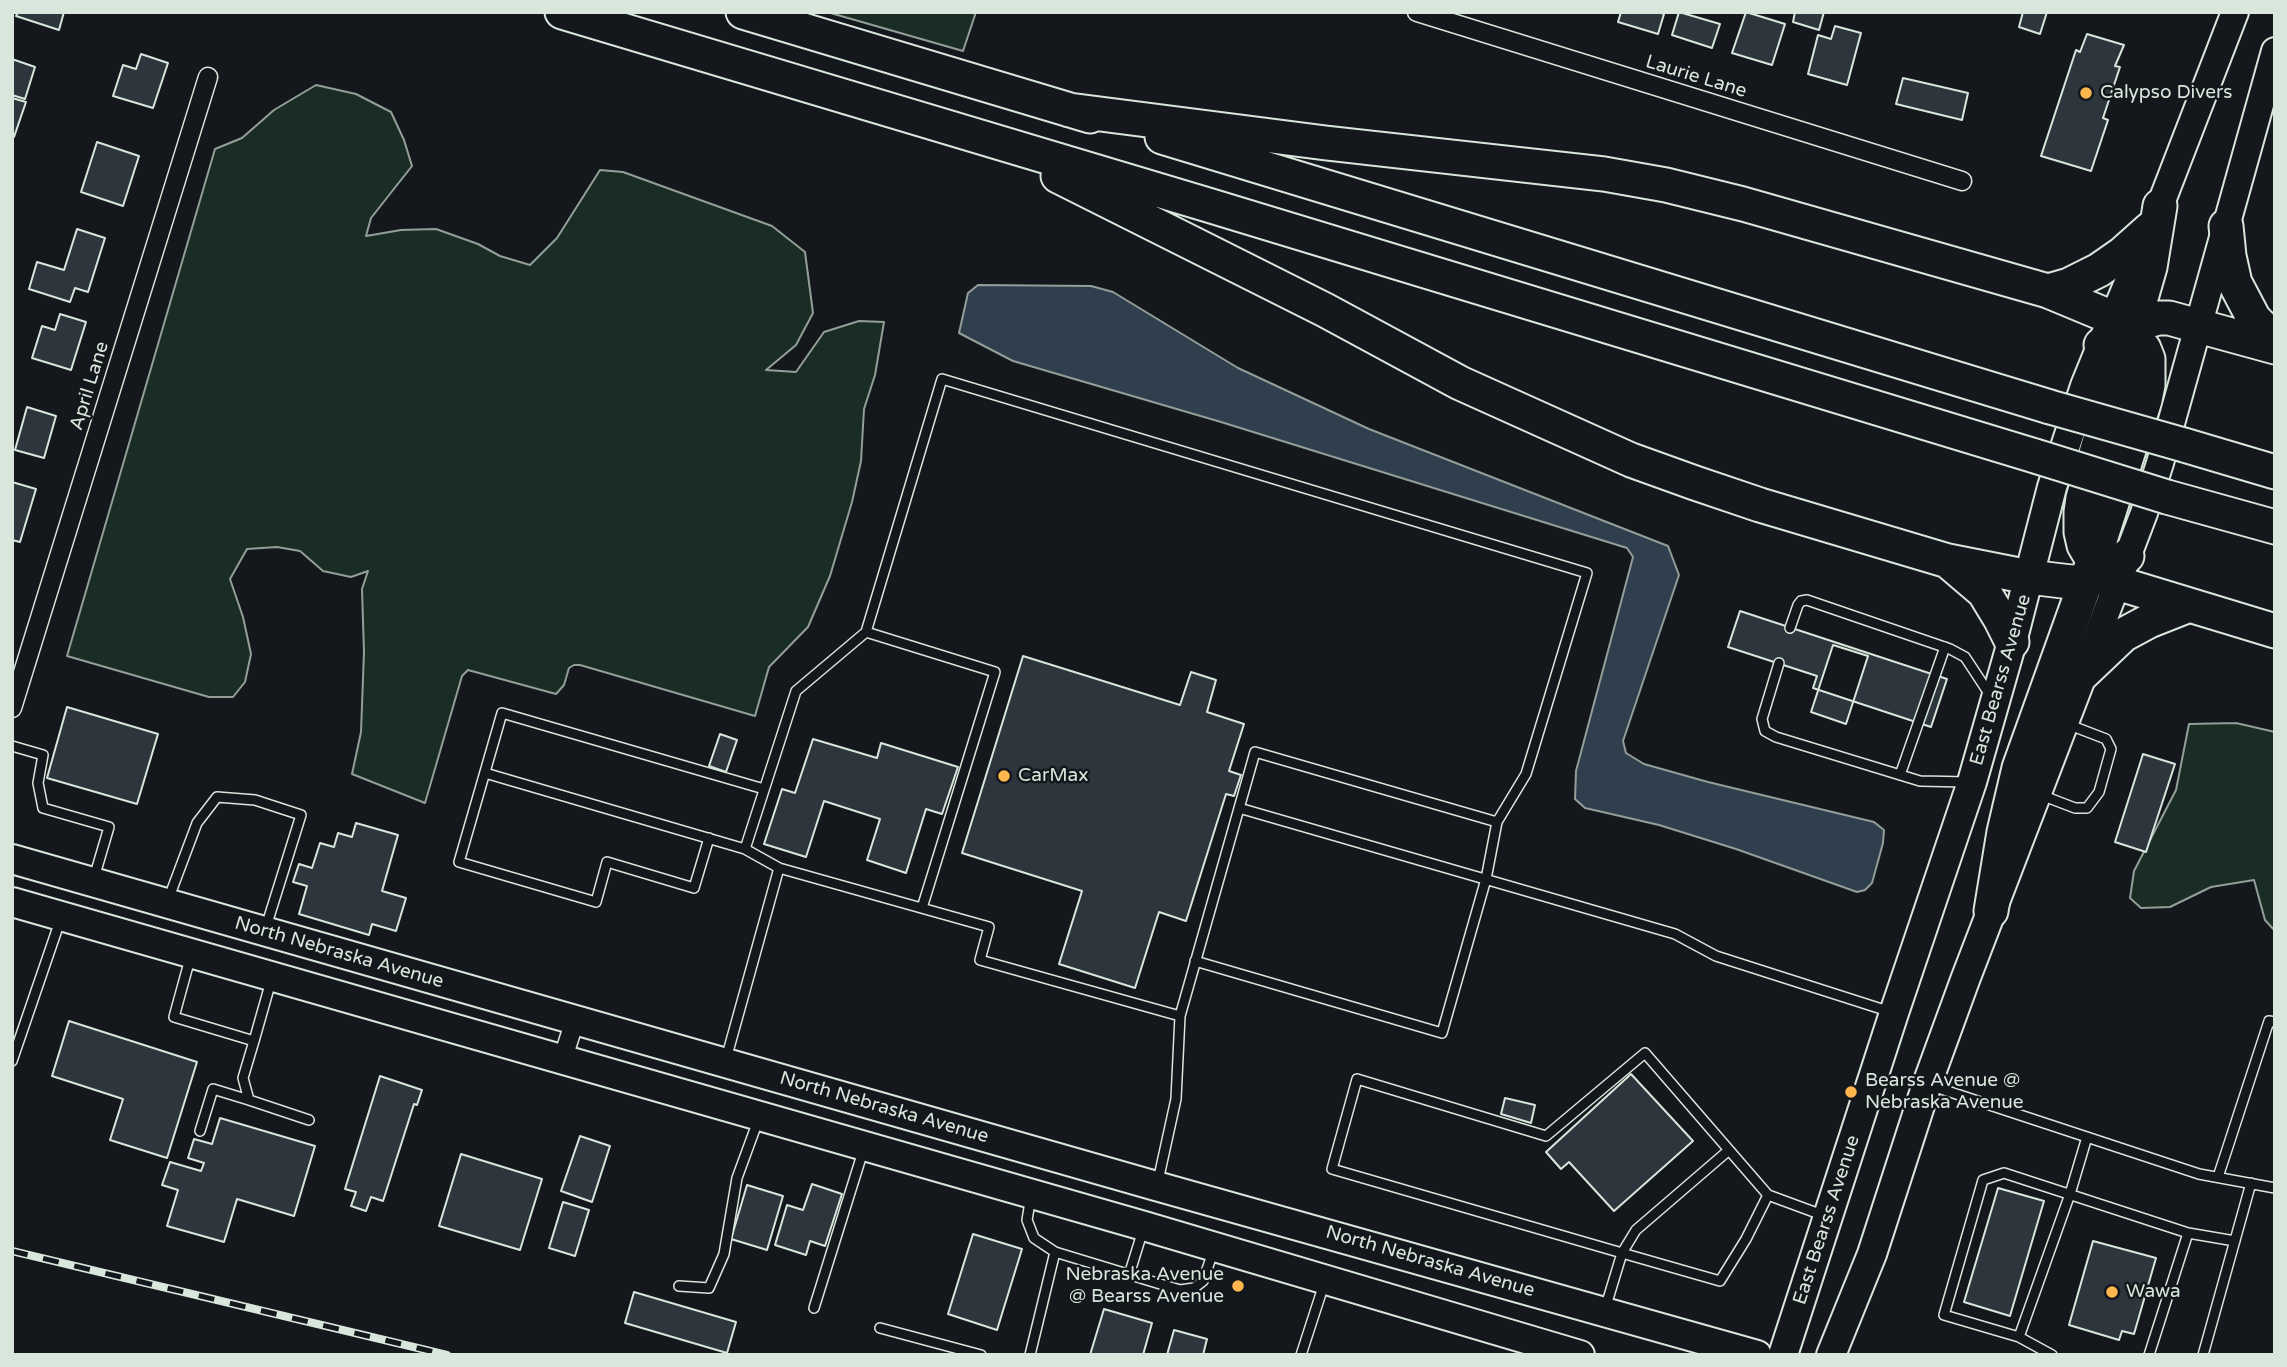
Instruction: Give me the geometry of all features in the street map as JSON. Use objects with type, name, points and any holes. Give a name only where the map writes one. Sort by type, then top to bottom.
[{"type":"highway","points":[[562,12],[2275,527]]},
{"type":"highway","points":[[743,12],[2050,407],[2275,472]]},
{"type":"highway","points":[[1069,110],[1636,179],[1743,204],[2048,291],[2121,330],[2158,318],[2169,318],[2275,347]]},
{"type":"highway","points":[[977,136],[1325,310],[1449,377],[1631,460],[1760,505],[1948,561],[2029,577],[2071,582],[2106,572]]},
{"type":"highway","points":[[2048,291],[2069,285],[2099,270],[2122,254],[2155,218]]},
{"type":"highway","points":[[2155,218],[2150,267],[2121,330],[2081,512],[2084,545],[2106,572],[2187,606],[2275,631]]},
{"type":"highway","points":[[2227,226],[2235,283],[2254,319],[2275,340]]},
{"type":"highway","points":[[1948,561],[1984,592],[2012,642]]},
{"type":"highway","points":[[1991,911],[2004,832],[2019,768],[2106,572]]},
{"type":"highway","points":[[2083,673],[2107,649],[2135,628],[2187,606]]},
{"type":"main road","points":[[2155,218],[2235,12]]},
{"type":"main road","points":[[1832,1355],[1872,1254],[1927,1084],[2083,673],[2106,572],[2160,463],[2275,51]]},
{"type":"main road","name":"East Bearss Avenue","points":[[1783,1355],[1972,782],[2052,487],[2121,330]]},
{"type":"main road","name":"North Nebraska Avenue","points":[[12,859],[1758,1355]]},
{"type":"main road","points":[[12,902],[1144,1226],[1580,1355]]},
{"type":"main road","points":[[1144,1226],[1156,1186]]},
{"type":"street","name":"Laurie Lane","points":[[1417,12],[1962,181]]},
{"type":"street","name":"April Lane","points":[[12,708],[208,77]]},
{"type":"street","points":[[562,1060],[575,1020]]},
{"type":"lane","points":[[745,849],[796,691],[866,632],[942,379],[1587,573],[1526,774],[1497,822],[1486,879],[1441,1033],[1195,961]]},
{"type":"lane","points":[[1790,628],[1798,605],[1807,600],[1945,647],[1965,657],[1995,702]]},
{"type":"lane","points":[[866,632],[995,672],[922,908]]},
{"type":"lane","points":[[1900,775],[1945,647]]},
{"type":"lane","points":[[1779,663],[1762,719],[1765,731],[1776,737],[1920,781],[1972,782]]},
{"type":"lane","points":[[709,838],[695,888],[607,862],[596,902],[459,862],[502,713],[764,789]]},
{"type":"lane","points":[[2036,793],[2075,808],[2087,808],[2099,792],[2111,749],[2105,739],[2064,723]]},
{"type":"lane","points":[[12,746],[43,755],[38,783],[43,808],[109,827],[93,882]]},
{"type":"lane","points":[[1156,1186],[1176,1100],[1180,1016],[1255,752],[1497,822]]},
{"type":"lane","points":[[485,773],[745,849],[779,868],[989,926],[980,960],[1180,1016]]},
{"type":"lane","points":[[167,903],[197,822],[217,797],[255,800],[301,815],[265,931]]},
{"type":"lane","points":[[1239,808],[1675,934],[1716,956],[1894,1013]]},
{"type":"lane","points":[[724,1063],[779,868]]},
{"type":"lane","points":[[12,1061],[62,916]]},
{"type":"lane","points":[[191,954],[174,1017],[254,1041]]},
{"type":"lane","points":[[249,1100],[243,1078],[272,977]]},
{"type":"lane","points":[[2218,1177],[2269,1021],[2275,1022]]},
{"type":"lane","points":[[1768,1195],[1746,1239],[1720,1281],[1332,1169],[1357,1079],[1546,1136],[1645,1053],[1768,1195],[1827,1217]]},
{"type":"lane","points":[[1927,1084],[2199,1174],[2275,1188]]},
{"type":"lane","points":[[200,1131],[213,1089],[309,1120]]},
{"type":"lane","points":[[679,1286],[709,1288],[724,1254],[737,1178],[760,1117]]},
{"type":"lane","points":[[2019,1336],[2070,1194],[2087,1137]]},
{"type":"lane","points":[[814,1308],[865,1147]]},
{"type":"lane","points":[[1604,1311],[1622,1253],[1636,1230],[1728,1150]]},
{"type":"lane","points":[[2052,1355],[2019,1336],[1944,1315],[1983,1180],[2004,1172],[2188,1233],[2235,1241]]},
{"type":"lane","points":[[2203,1355],[2251,1184]]},
{"type":"lane","points":[[1031,1194],[1027,1220],[1034,1238],[1055,1252],[1180,1290],[1194,1288],[1203,1281],[1214,1247]]},
{"type":"lane","points":[[1129,1275],[1144,1226]]},
{"type":"lane","points":[[2149,1355],[2188,1233]]},
{"type":"lane","points":[[1030,1355],[1055,1252]]},
{"type":"lane","points":[[1301,1355],[1325,1279]]},
{"type":"lane","points":[[880,1328],[981,1355]]},
{"type":"green space","points":[[827,12],[976,12],[963,51]]},
{"type":"green space","points":[[316,85],[356,94],[391,112],[404,140],[412,166],[371,218],[366,236],[401,230],[436,229],[478,244],[500,256],[530,265],[557,238],[600,170],[623,172],[772,226],[805,252],[813,313],[796,345],[766,370],[796,372],[824,332],[859,321],[884,322],[875,375],[864,409],[861,461],[830,576],[808,627],[769,667],[755,716],[580,665],[569,668],[564,685],[556,694],[468,670],[462,676],[425,803],[352,774],[361,732],[364,652],[362,589],[368,571],[351,577],[323,571],[300,551],[277,547],[247,549],[230,579],[243,617],[251,654],[245,682],[233,697],[209,697],[67,656],[215,149],[242,138],[274,110]]},
{"type":"green space","points":[[2236,723],[2275,732],[2275,931],[2265,920],[2254,880],[2211,887],[2170,907],[2141,908],[2130,898],[2134,871],[2176,790],[2189,724]]},
{"type":"water","points":[[978,285],[1091,286],[1113,292],[1238,368],[1369,429],[1668,546],[1679,575],[1623,741],[1626,753],[1644,764],[1708,782],[1874,822],[1884,830],[1872,883],[1865,890],[1857,892],[1659,825],[1585,808],[1575,799],[1576,771],[1633,557],[1627,548],[1221,422],[1013,361],[959,333],[968,293]]},
{"type":"building","points":[[18,12],[64,12],[59,30],[16,16]]},
{"type":"building","points":[[1621,12],[1664,14],[1658,34],[1618,22]]},
{"type":"building","points":[[1679,12],[1720,24],[1712,48],[1672,35]]},
{"type":"building","points":[[1746,12],[1785,24],[1772,65],[1732,53]]},
{"type":"building","points":[[1795,12],[1824,12],[1819,30],[1793,22]]},
{"type":"building","points":[[2023,12],[2047,12],[2040,34],[2019,27]]},
{"type":"building","points":[[1835,26],[1861,33],[1847,85],[1808,74],[1818,35],[1831,39]]},
{"type":"building","name":"Calypso Divers","points":[[2087,34],[2124,45],[2115,66],[2120,67],[2103,118],[2108,120],[2091,171],[2041,156],[2076,50],[2080,52]]},
{"type":"building","points":[[141,54],[168,63],[153,108],[113,96],[123,65],[136,69]]},
{"type":"building","points":[[12,59],[35,67],[25,99],[12,95]]},
{"type":"building","points":[[1903,78],[1968,93],[1962,120],[1896,104]]},
{"type":"building","points":[[12,98],[26,102],[14,137],[12,136]]},
{"type":"building","points":[[97,142],[139,156],[123,206],[81,192]]},
{"type":"building","points":[[77,229],[105,238],[88,292],[75,288],[70,302],[29,289],[37,262],[64,270]]},
{"type":"building","points":[[60,314],[86,322],[71,370],[32,358],[42,326],[55,330]]},
{"type":"building","points":[[27,407],[56,416],[44,458],[15,450]]},
{"type":"building","points":[[12,482],[36,489],[20,542],[12,540]]},
{"type":"building","points":[[1740,611],[1947,679],[1931,727],[1813,688],[1817,676],[1728,647]]},
{"type":"building","points":[[1833,645],[1868,656],[1846,724],[1811,712]]},
{"type":"building","points":[[1023,656],[1180,705],[1191,672],[1216,680],[1207,712],[1244,724],[1229,771],[1241,775],[1234,796],[1226,794],[1186,921],[1159,912],[1135,988],[1059,964],[1082,891],[962,853]]},
{"type":"building","points":[[67,707],[158,734],[137,804],[47,778]]},
{"type":"building","points":[[720,734],[737,740],[726,772],[709,766]]},
{"type":"building","points":[[813,739],[877,758],[881,743],[958,767],[942,814],[926,809],[906,873],[867,860],[880,819],[824,801],[806,857],[764,844],[782,789],[795,793]]},
{"type":"building","points":[[2143,754],[2175,764],[2146,852],[2115,842]]},
{"type":"building","points":[[356,823],[398,835],[382,891],[406,898],[396,931],[372,924],[369,935],[299,914],[307,886],[293,882],[299,864],[312,868],[320,843],[334,847],[338,833],[352,837]]},
{"type":"building","points":[[69,1021],[197,1062],[167,1158],[110,1140],[123,1099],[52,1076]]},
{"type":"building","points":[[1631,1074],[1693,1141],[1614,1211],[1569,1162],[1561,1169],[1546,1152]]},
{"type":"building","points":[[380,1076],[422,1090],[417,1105],[414,1104],[383,1201],[371,1197],[366,1211],[351,1206],[356,1192],[345,1189]]},
{"type":"building","points":[[1505,1098],[1535,1105],[1531,1123],[1501,1114]]},
{"type":"building","points":[[220,1118],[315,1146],[294,1216],[237,1199],[224,1242],[167,1226],[178,1190],[162,1185],[170,1162],[201,1171],[204,1163],[188,1158],[194,1139],[212,1144]]},
{"type":"building","points":[[580,1136],[610,1146],[592,1202],[561,1191]]},
{"type":"building","points":[[461,1154],[542,1179],[520,1250],[439,1226]]},
{"type":"building","points":[[812,1184],[842,1194],[825,1246],[810,1241],[806,1255],[775,1245],[787,1205],[803,1210]]},
{"type":"building","points":[[747,1185],[783,1196],[767,1250],[731,1239]]},
{"type":"building","points":[[1998,1188],[2044,1201],[2010,1316],[1964,1302]]},
{"type":"building","points":[[563,1202],[589,1210],[575,1256],[549,1248]]},
{"type":"building","points":[[973,1234],[1022,1249],[997,1330],[948,1314]]},
{"type":"building","name":"Wawa","points":[[2093,1241],[2156,1258],[2134,1334],[2122,1331],[2119,1340],[2069,1325]]},
{"type":"building","points":[[634,1292],[736,1322],[727,1353],[625,1323]]},
{"type":"building","points":[[1104,1309],[1152,1323],[1143,1355],[1090,1355]]},
{"type":"building","points":[[1174,1330],[1207,1339],[1203,1355],[1167,1355]]},
{"type":"railway","points":[[12,1251],[447,1355]]},
{"type":"place","name":"Calypso Divers","points":[[2086,93]]},
{"type":"place","name":"CarMax","points":[[1004,776]]},
{"type":"place","name":"Bearss Avenue @ Nebraska Avenue","points":[[1851,1092]]},
{"type":"place","name":"Nebraska Avenue @ Bearss Avenue","points":[[1238,1286]]},
{"type":"place","name":"Wawa","points":[[2112,1292]]}]
